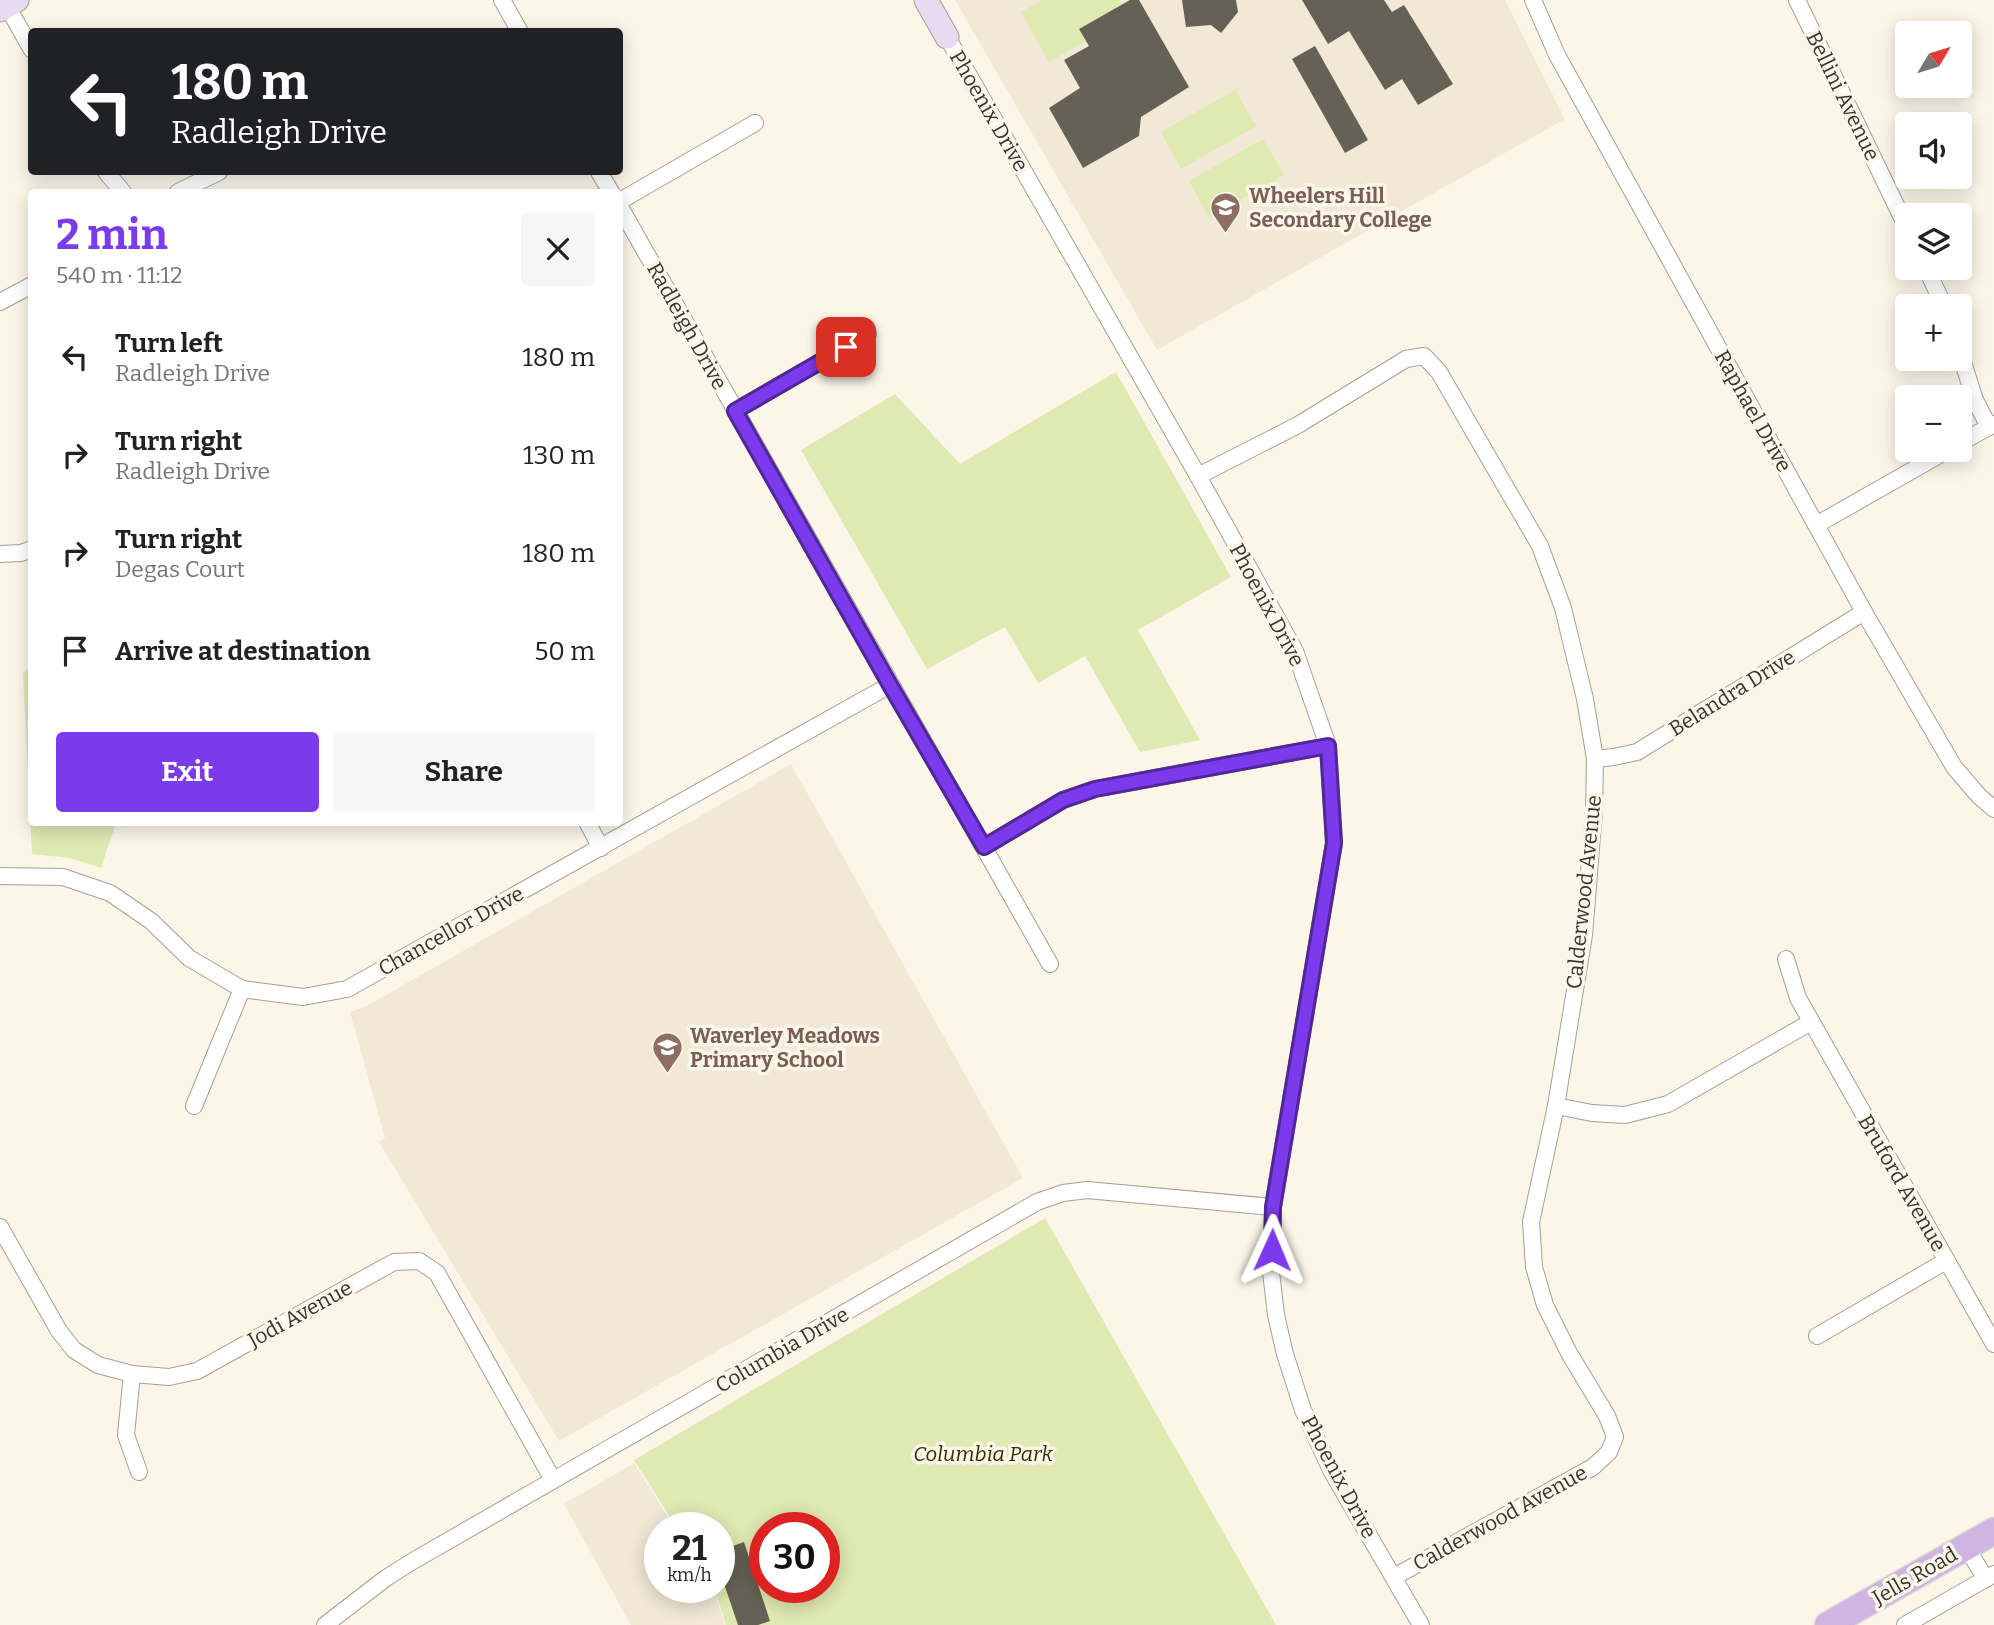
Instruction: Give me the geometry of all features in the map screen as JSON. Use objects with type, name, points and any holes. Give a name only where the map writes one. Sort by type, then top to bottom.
[{"type":"main road","name":"Jells Road","points":[[1828,1625],[1994,1531]]},
{"type":"street","name":"Phoenix Drive","points":[[926,0],[1295,652],[1328,746],[1334,843],[1273,1207],[1271,1272],[1284,1354],[1303,1410],[1332,1472],[1421,1625]]},
{"type":"street","name":"Raphael Drive","points":[[1533,0],[1557,55],[1864,612],[1954,767],[1994,809]]},
{"type":"street","name":"Bellini Avenue","points":[[1797,0],[1895,203]]},
{"type":"street","points":[[505,1],[518,28]]},
{"type":"street","points":[[8,5],[28,42]]},
{"type":"street","points":[[623,199],[755,123]]},
{"type":"street","points":[[109,175],[120,189]]},
{"type":"street","points":[[184,189],[213,175]]},
{"type":"street","name":"Radleigh Drive","points":[[623,212],[1050,964]]},
{"type":"street","points":[[0,302],[28,287]]},
{"type":"street","points":[[735,411],[868,334]]},
{"type":"street","name":"Calderwood Avenue","points":[[1198,477],[1298,425],[1406,359],[1424,356],[1439,372],[1540,546],[1563,608],[1585,699],[1595,759],[1594,811],[1584,935],[1556,1106],[1531,1222],[1534,1267],[1545,1305],[1569,1353],[1607,1416],[1615,1437],[1609,1452],[1593,1467],[1394,1577]]},
{"type":"street","points":[[1966,371],[1975,400],[1992,425],[1972,436]]},
{"type":"street","points":[[1816,525],[1927,462]]},
{"type":"street","points":[[0,554],[21,553],[28,550]]},
{"type":"street","name":"Belandra Drive","points":[[1595,759],[1637,752],[1864,612]]},
{"type":"street","name":"Chancellor Drive","points":[[0,876],[63,877],[110,893],[152,921],[189,958],[242,989],[303,997],[347,989],[890,685]]},
{"type":"street","points":[[984,847],[1063,800],[1095,789],[1328,746]]},
{"type":"street","points":[[589,826],[601,848]]},
{"type":"street","name":"Bruford Avenue","points":[[1786,959],[1798,998],[1994,1344]]},
{"type":"street","points":[[194,1106],[242,989]]},
{"type":"street","points":[[1556,1106],[1592,1113],[1625,1115],[1668,1104],[1811,1022]]},
{"type":"street","name":"Columbia Drive","points":[[325,1625],[404,1567],[1037,1202],[1063,1193],[1087,1190],[1273,1207]]},
{"type":"street","name":"Jodi Avenue","points":[[0,1227],[59,1331],[74,1350],[99,1365],[132,1374],[169,1377],[197,1370],[394,1262],[419,1261],[437,1273],[554,1480]]},
{"type":"street","points":[[1817,1336],[1946,1261]]},
{"type":"street","points":[[132,1374],[126,1435],[139,1472]]},
{"type":"street","name":"Jells Road","points":[[1905,1625],[1990,1576],[1966,1547]]},
{"type":"shaded area","name":"Wheelers Hill Secondary College","points":[[955,0],[1505,0],[1565,119],[1157,350]]},
{"type":"shaded area","name":"Waverley Meadows Primary School","points":[[791,764],[1023,1178],[559,1441],[379,1142],[385,1138],[350,1012],[365,1007]]},
{"type":"shaded area","points":[[634,1463],[665,1512],[644,1512],[644,1603],[718,1603],[725,1625],[631,1625],[564,1504]]},
{"type":"green space","points":[[1042,0],[1119,0],[1121,5],[1079,29],[1086,41],[1049,62],[1021,12]]},
{"type":"green space","points":[[1235,90],[1256,126],[1181,169],[1161,132]]},
{"type":"green space","points":[[1263,139],[1284,175],[1209,218],[1189,181]]},
{"type":"green space","points":[[1116,372],[1231,577],[1138,630],[1200,740],[1140,752],[1085,656],[1038,683],[1005,627],[927,669],[801,450],[895,394],[960,464]]},
{"type":"green space","points":[[28,670],[28,774],[23,673]]},
{"type":"green space","points":[[31,826],[115,826],[101,868],[70,858],[32,854]]},
{"type":"green space","name":"Columbia Park","points":[[1045,1218],[1276,1625],[726,1625],[719,1603],[735,1603],[735,1512],[667,1512],[634,1460]]},
{"type":"building","points":[[1130,0],[1139,0],[1189,87],[1141,117],[1139,136],[1083,168],[1049,108],[1080,88],[1064,60],[1089,46],[1079,29]]},
{"type":"building","points":[[1182,0],[1236,0],[1238,12],[1221,33],[1211,25],[1186,27]]},
{"type":"building","points":[[1302,0],[1384,0],[1392,12],[1404,5],[1453,84],[1418,105],[1402,79],[1385,90],[1349,31],[1328,44]]},
{"type":"building","points":[[1315,46],[1368,140],[1345,153],[1292,59]]},
{"type":"building","points":[[744,1542],[749,1557],[749,1603],[764,1603],[770,1621],[758,1625],[738,1625],[731,1603],[735,1603],[735,1545]]},
{"type":"place","name":"Wheelers Hill Secondary College","points":[[1226,235]]},
{"type":"place","name":"Waverley Meadows Primary School","points":[[667,1075]]},
{"type":"route","points":[[846,347],[735,411],[984,847],[1063,800],[1095,789],[1328,746],[1334,843],[1273,1207],[1272,1250]]}]
